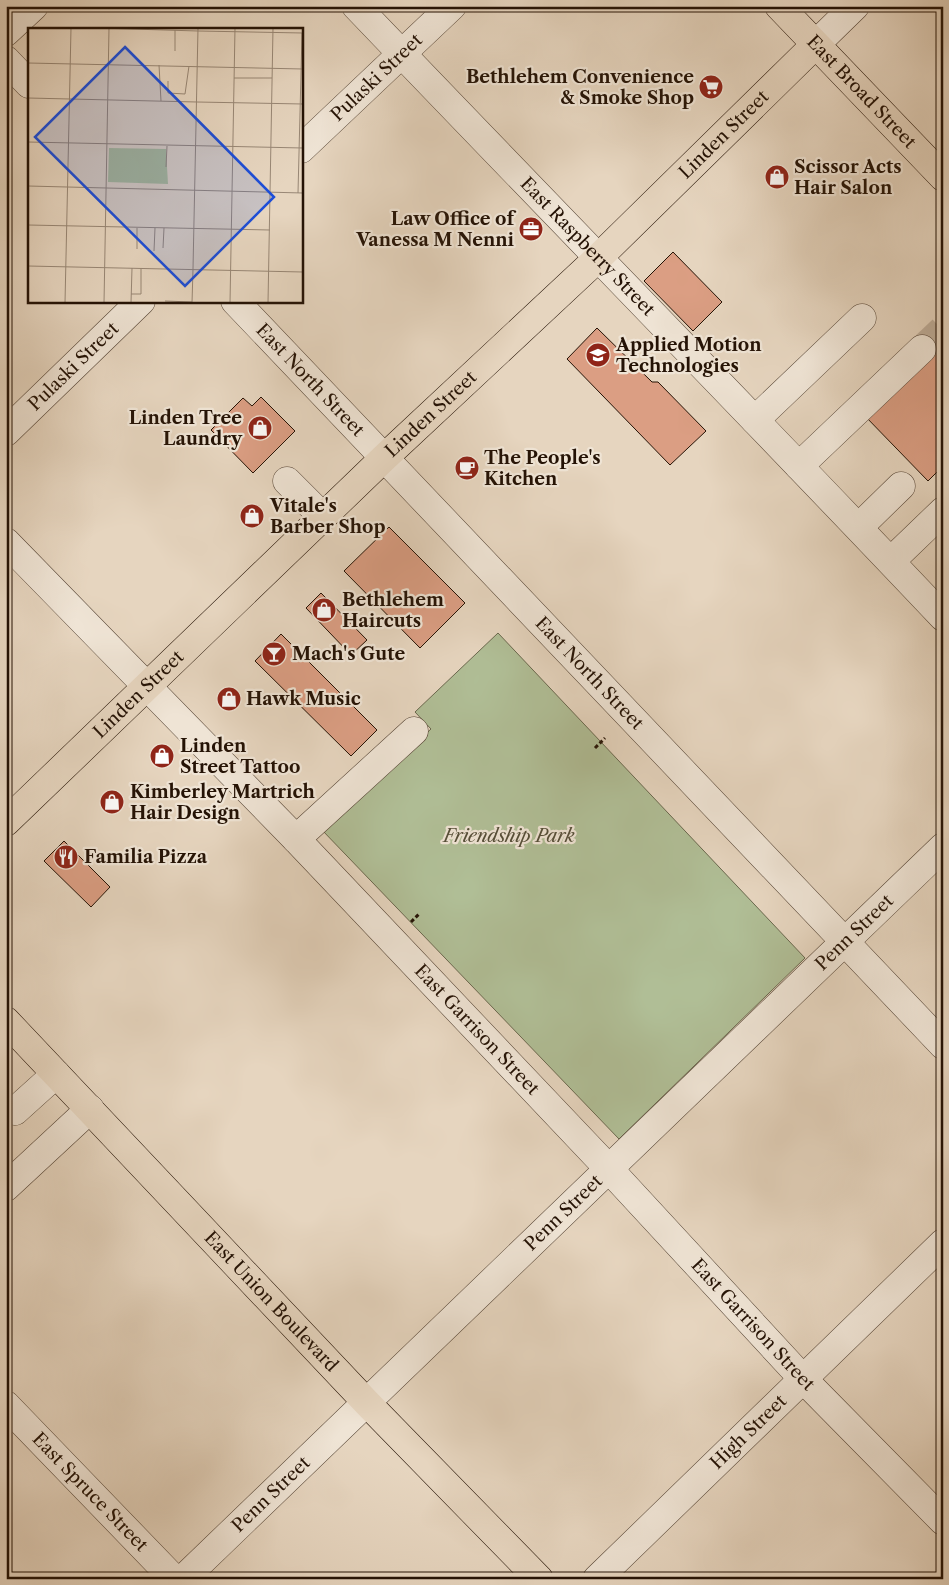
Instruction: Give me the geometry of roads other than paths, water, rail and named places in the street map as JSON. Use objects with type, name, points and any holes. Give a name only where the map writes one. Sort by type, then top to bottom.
[{"type":"main road","name":"East Broad Street","points":[[779,6],[943,177]]},
{"type":"main road","name":"Linden Street","points":[[6,822],[385,457],[597,259],[815,45]]},
{"type":"main road","name":"East Union Boulevard","points":[[6,1021],[367,1403],[539,1579]]},
{"type":"street","points":[[6,32],[34,6]]},
{"type":"street","name":"East Raspberry Street","points":[[356,6],[943,617]]},
{"type":"street","name":"Pulaski Street","points":[[302,148],[452,6]]},
{"type":"street","name":"Linden Street","points":[[815,45],[856,6]]},
{"type":"street","points":[[6,60],[28,83]]},
{"type":"street","name":"Pulaski Street","points":[[6,432],[140,302]]},
{"type":"street","name":"East North Street","points":[[236,302],[943,1045]]},
{"type":"street","points":[[755,420],[862,318]]},
{"type":"street","points":[[799,466],[922,349]]},
{"type":"street","points":[[288,481],[323,517]]},
{"type":"street","points":[[859,528],[902,486]]},
{"type":"street","points":[[891,561],[943,511]]},
{"type":"street","name":"East Garrison Street","points":[[6,542],[296,839],[609,1169],[804,1380],[943,1521]]},
{"type":"street","points":[[296,839],[414,731]]},
{"type":"street","name":"Penn Street","points":[[183,1579],[943,846]]},
{"type":"street","points":[[9,1111],[56,1074]]},
{"type":"street","points":[[6,1187],[90,1110]]},
{"type":"street","name":"High Street","points":[[597,1579],[943,1243]]},
{"type":"street","name":"East Spruce Street","points":[[6,1405],[174,1579]]},
{"type":"tunnel","points":[[922,349],[943,329]]},
{"type":"place","name":"Bethlehem Convenience & Smoke Shop","points":[[711,87]]},
{"type":"place","name":"Scissor Acts Hair Salon","points":[[777,177]]},
{"type":"place","name":"Law Office of Vanessa M Nenni","points":[[531,229]]},
{"type":"place","name":"Applied Motion Technologies","points":[[598,355]]},
{"type":"place","name":"Linden Tree Laundry","points":[[260,428]]},
{"type":"place","name":"The People's Kitchen","points":[[467,468]]},
{"type":"place","name":"Vitale's Barber Shop","points":[[252,516]]},
{"type":"place","name":"Bethlehem Haircuts","points":[[324,610]]},
{"type":"place","name":"Mach's Gute","points":[[274,654]]},
{"type":"place","name":"Hawk Music","points":[[229,699]]},
{"type":"place","name":"Linden Street Tattoo","points":[[162,756]]},
{"type":"place","name":"Kimberley Martrich Hair Design","points":[[112,802]]},
{"type":"place","name":"Familia Pizza","points":[[66,857]]},
{"type":"park label","name":"Friendship Park","points":[[509,836]]}]
